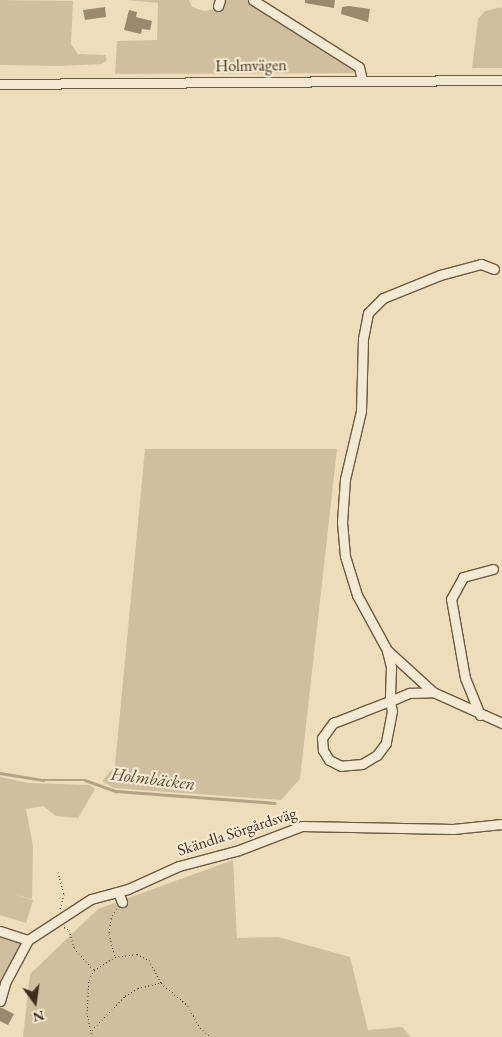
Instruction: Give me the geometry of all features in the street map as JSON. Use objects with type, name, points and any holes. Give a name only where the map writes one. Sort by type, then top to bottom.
[{"type":"street","points":[[253,0],[359,67],[362,80]]},
{"type":"street","name":"Holmvägen","points":[[0,84],[502,80]]},
{"type":"street","points":[[494,269],[481,264],[422,281],[384,298],[366,318],[361,411],[345,479],[342,534],[347,565],[360,605],[387,650],[433,692],[480,715],[502,723]]},
{"type":"street","points":[[480,715],[466,678],[450,600],[463,578],[472,572],[493,569]]},
{"type":"street","points":[[387,650],[391,666],[390,701],[389,738],[377,755],[350,766],[329,760],[322,745],[328,728],[390,701],[409,693],[433,692]]},
{"type":"street","name":"Skändla Sörgårdsväg","points":[[28,940],[56,917],[85,902],[118,892],[179,866],[232,852],[302,826],[454,829],[502,824]]},
{"type":"street","points":[[118,892],[122,902]]},
{"type":"street","points":[[0,931],[28,940],[6,983],[0,1002]]},
{"type":"path","points":[[58,872],[64,898],[56,917],[69,930],[74,948],[94,970]]},
{"type":"path","points":[[115,957],[108,934],[109,924],[122,902]]},
{"type":"path","points":[[92,1037],[87,990],[94,970],[115,957],[137,954],[143,956],[155,969],[161,983],[188,1006],[200,1028],[211,1037]]},
{"type":"path","points":[[91,1031],[125,996],[138,988],[161,983]]},
{"type":"shaded area","points":[[0,0],[73,1],[71,44],[78,54],[105,55],[107,60],[102,64],[59,66],[0,65]]},
{"type":"shaded area","points":[[127,0],[189,0],[192,7],[204,11],[220,8],[223,0],[248,0],[354,69],[354,73],[115,74],[117,41],[157,40],[158,3]]},
{"type":"shaded area","points":[[502,7],[502,68],[472,68],[478,19],[485,11]]},
{"type":"shaded area","points":[[145,449],[337,449],[300,779],[281,800],[114,788],[102,781],[115,766]]},
{"type":"shaded area","points":[[0,777],[28,783],[89,785],[95,789],[78,818],[56,816],[43,806],[26,809],[33,846],[32,899],[13,894],[33,900],[26,923],[0,915]]},
{"type":"shaded area","points":[[233,860],[237,938],[278,937],[350,957],[368,1030],[402,1027],[411,1037],[23,1037],[30,974],[98,909]]},
{"type":"shaded area","points":[[0,936],[23,944],[0,985]]},
{"type":"building","points":[[305,0],[335,0],[334,8],[305,3]]},
{"type":"building","points":[[105,7],[106,17],[85,20],[83,10]]},
{"type":"building","points":[[342,7],[370,9],[368,22],[341,14]]},
{"type":"building","points":[[129,10],[137,12],[136,17],[152,21],[150,30],[142,29],[141,34],[124,30]]},
{"type":"building","points":[[0,1007],[14,1014],[8,1025],[0,1021]]},
{"type":"waterway","name":"Holmbäcken","points":[[0,773],[43,780],[85,780],[116,791],[275,803]]}]
